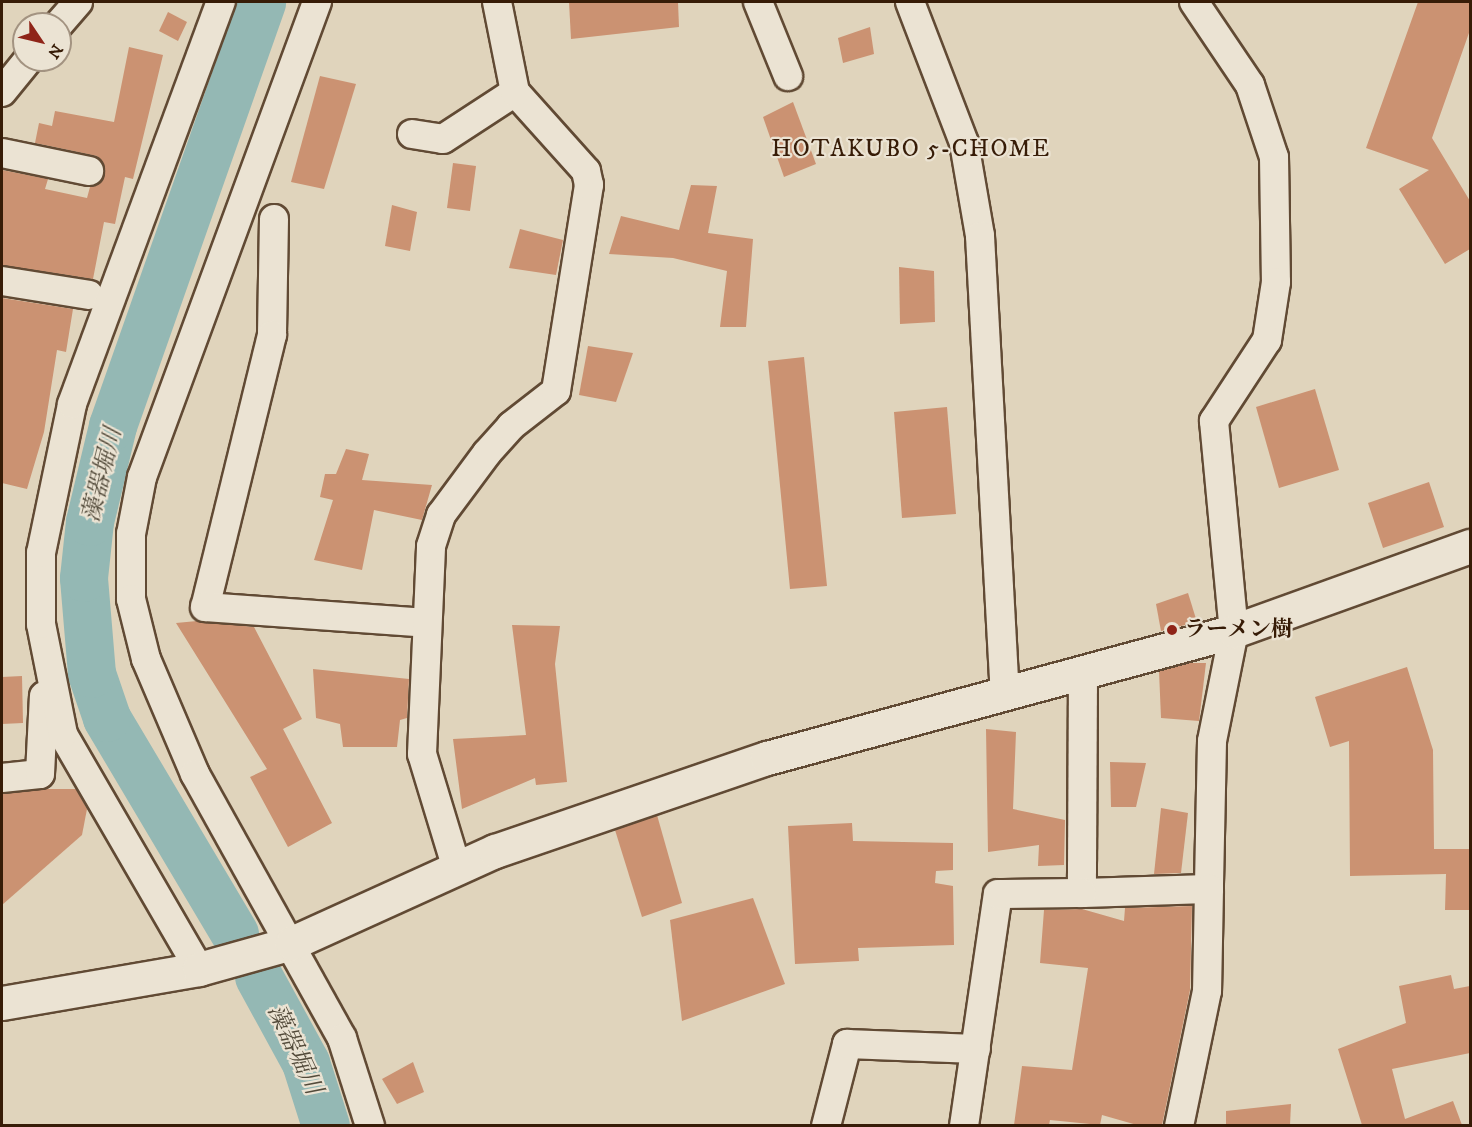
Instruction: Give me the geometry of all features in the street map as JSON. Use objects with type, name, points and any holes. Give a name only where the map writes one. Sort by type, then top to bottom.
[{"type":"street","points":[[2,778],[40,774],[46,651],[41,553],[72,404],[221,2]]},
{"type":"street","points":[[317,2],[142,477],[131,534],[130,599],[147,659],[195,774],[292,943],[342,1038],[370,1125]]},
{"type":"street","points":[[458,869],[422,754],[426,623],[432,546],[441,515],[511,426],[556,391],[561,375],[589,184],[585,171],[515,92],[497,2]]},
{"type":"street","points":[[758,2],[788,75]]},
{"type":"street","points":[[910,2],[964,143],[980,236],[1005,693]]},
{"type":"street","points":[[1179,1125],[1207,991],[1212,741],[1234,631],[1214,421],[1267,340],[1276,282],[1274,157],[1250,85],[1194,2]]},
{"type":"street","points":[[2,92],[18,72]]},
{"type":"street","points":[[412,134],[443,139],[515,92]]},
{"type":"street","points":[[2,153],[89,171]]},
{"type":"street","points":[[274,219],[272,335],[205,607],[426,623]]},
{"type":"street","points":[[2,280],[89,295]]},
{"type":"street","points":[[2,1003],[199,969],[292,943],[458,869],[767,758],[1005,693],[1083,676],[1234,631],[1470,546]]},
{"type":"street","points":[[46,651],[63,734],[199,969]]},
{"type":"street","points":[[1082,893],[1083,676]]},
{"type":"street","points":[[964,1125],[998,894],[1209,889]]},
{"type":"street","points":[[826,1125],[847,1044],[976,1049]]},
{"type":"building","points":[[569,2],[678,2],[679,27],[571,39]]},
{"type":"building","points":[[1418,2],[1470,2],[1470,30],[1432,138],[1470,201],[1470,249],[1445,264],[1399,189],[1429,170],[1366,148]]},
{"type":"building","points":[[168,12],[187,22],[178,41],[159,31]]},
{"type":"building","points":[[870,27],[874,54],[843,63],[838,38]]},
{"type":"building","points":[[129,47],[163,55],[133,179],[125,177],[115,224],[104,222],[93,279],[2,265],[2,170],[48,179],[45,189],[87,198],[90,187],[102,181],[104,165],[97,156],[35,143],[39,123],[52,126],[55,111],[114,122]]},
{"type":"building","points":[[320,76],[356,84],[324,189],[291,182]]},
{"type":"building","points":[[793,102],[816,164],[784,177],[763,117]]},
{"type":"building","points":[[453,163],[476,166],[470,211],[447,208]]},
{"type":"building","points":[[691,185],[717,186],[708,233],[753,239],[746,327],[720,327],[727,271],[673,258],[609,254],[621,216],[679,230]]},
{"type":"building","points":[[392,205],[417,212],[410,251],[385,246]]},
{"type":"building","points":[[520,229],[563,240],[556,275],[509,268]]},
{"type":"building","points":[[899,267],[934,271],[935,322],[900,324]]},
{"type":"building","points":[[2,298],[73,309],[66,352],[57,350],[44,432],[27,489],[2,483]]},
{"type":"building","points":[[588,346],[633,353],[616,402],[579,395]]},
{"type":"building","points":[[804,357],[827,586],[790,589],[768,361]]},
{"type":"building","points":[[1315,389],[1339,470],[1279,488],[1256,407]]},
{"type":"building","points":[[947,407],[956,514],[902,518],[894,412]]},
{"type":"building","points":[[346,449],[369,454],[362,480],[432,485],[422,520],[374,510],[362,570],[314,560],[333,500],[320,497],[325,474],[336,474]]},
{"type":"building","points":[[1429,482],[1444,527],[1383,548],[1368,503]]},
{"type":"building","points":[[1188,593],[1197,622],[1161,631],[1156,604]]},
{"type":"building","points":[[197,621],[254,627],[302,719],[283,729],[332,823],[288,847],[250,777],[267,769],[176,623]]},
{"type":"building","points":[[512,625],[560,626],[555,664],[567,782],[536,785],[535,778],[462,809],[453,739],[526,735]]},
{"type":"building","points":[[1189,663],[1206,663],[1199,721],[1161,718],[1159,671]]},
{"type":"building","points":[[1407,667],[1433,750],[1434,849],[1470,849],[1470,910],[1445,910],[1446,874],[1350,876],[1349,741],[1330,747],[1315,697]]},
{"type":"building","points":[[313,669],[409,679],[407,718],[400,720],[397,747],[343,747],[340,724],[316,718]]},
{"type":"building","points":[[22,676],[23,723],[2,724],[2,677]]},
{"type":"building","points":[[986,729],[1016,732],[1013,809],[1065,820],[1064,865],[1038,866],[1039,845],[988,852]]},
{"type":"building","points":[[1110,762],[1146,763],[1136,807],[1111,807]]},
{"type":"building","points":[[45,789],[76,789],[87,809],[82,835],[2,905],[2,794]]},
{"type":"building","points":[[1161,808],[1188,813],[1181,873],[1154,874]]},
{"type":"building","points":[[657,815],[682,903],[642,917],[615,830]]},
{"type":"building","points":[[852,823],[853,841],[953,843],[953,870],[936,871],[935,883],[953,886],[954,945],[858,948],[859,961],[795,964],[788,826]]},
{"type":"building","points":[[753,898],[785,984],[682,1021],[670,920]]},
{"type":"building","points":[[1192,906],[1190,990],[1162,1125],[1137,1125],[1102,1115],[1100,1125],[1050,1120],[1049,1125],[1014,1125],[1022,1066],[1072,1070],[1088,968],[1040,963],[1044,910],[1082,909],[1124,921],[1125,908]]},
{"type":"building","points":[[1451,975],[1454,989],[1470,986],[1470,1053],[1392,1069],[1405,1119],[1453,1101],[1462,1125],[1362,1125],[1338,1049],[1406,1023],[1399,986]]},
{"type":"building","points":[[413,1062],[424,1092],[397,1104],[382,1079]]},
{"type":"building","points":[[1291,1104],[1290,1125],[1226,1125],[1226,1111]]},
{"type":"waterway","name":"藻器堀川","points":[[235,934],[107,718],[92,674],[84,578],[90,522],[113,426],[262,2]]},
{"type":"waterway","name":"藻器堀川","points":[[259,977],[306,1063],[326,1126]]},
{"type":"place","name":"ラーメン樹","points":[[1172,630]]},
{"type":"district","name":"HOTAKUBO 5-CHOME","points":[[911,150]]}]
